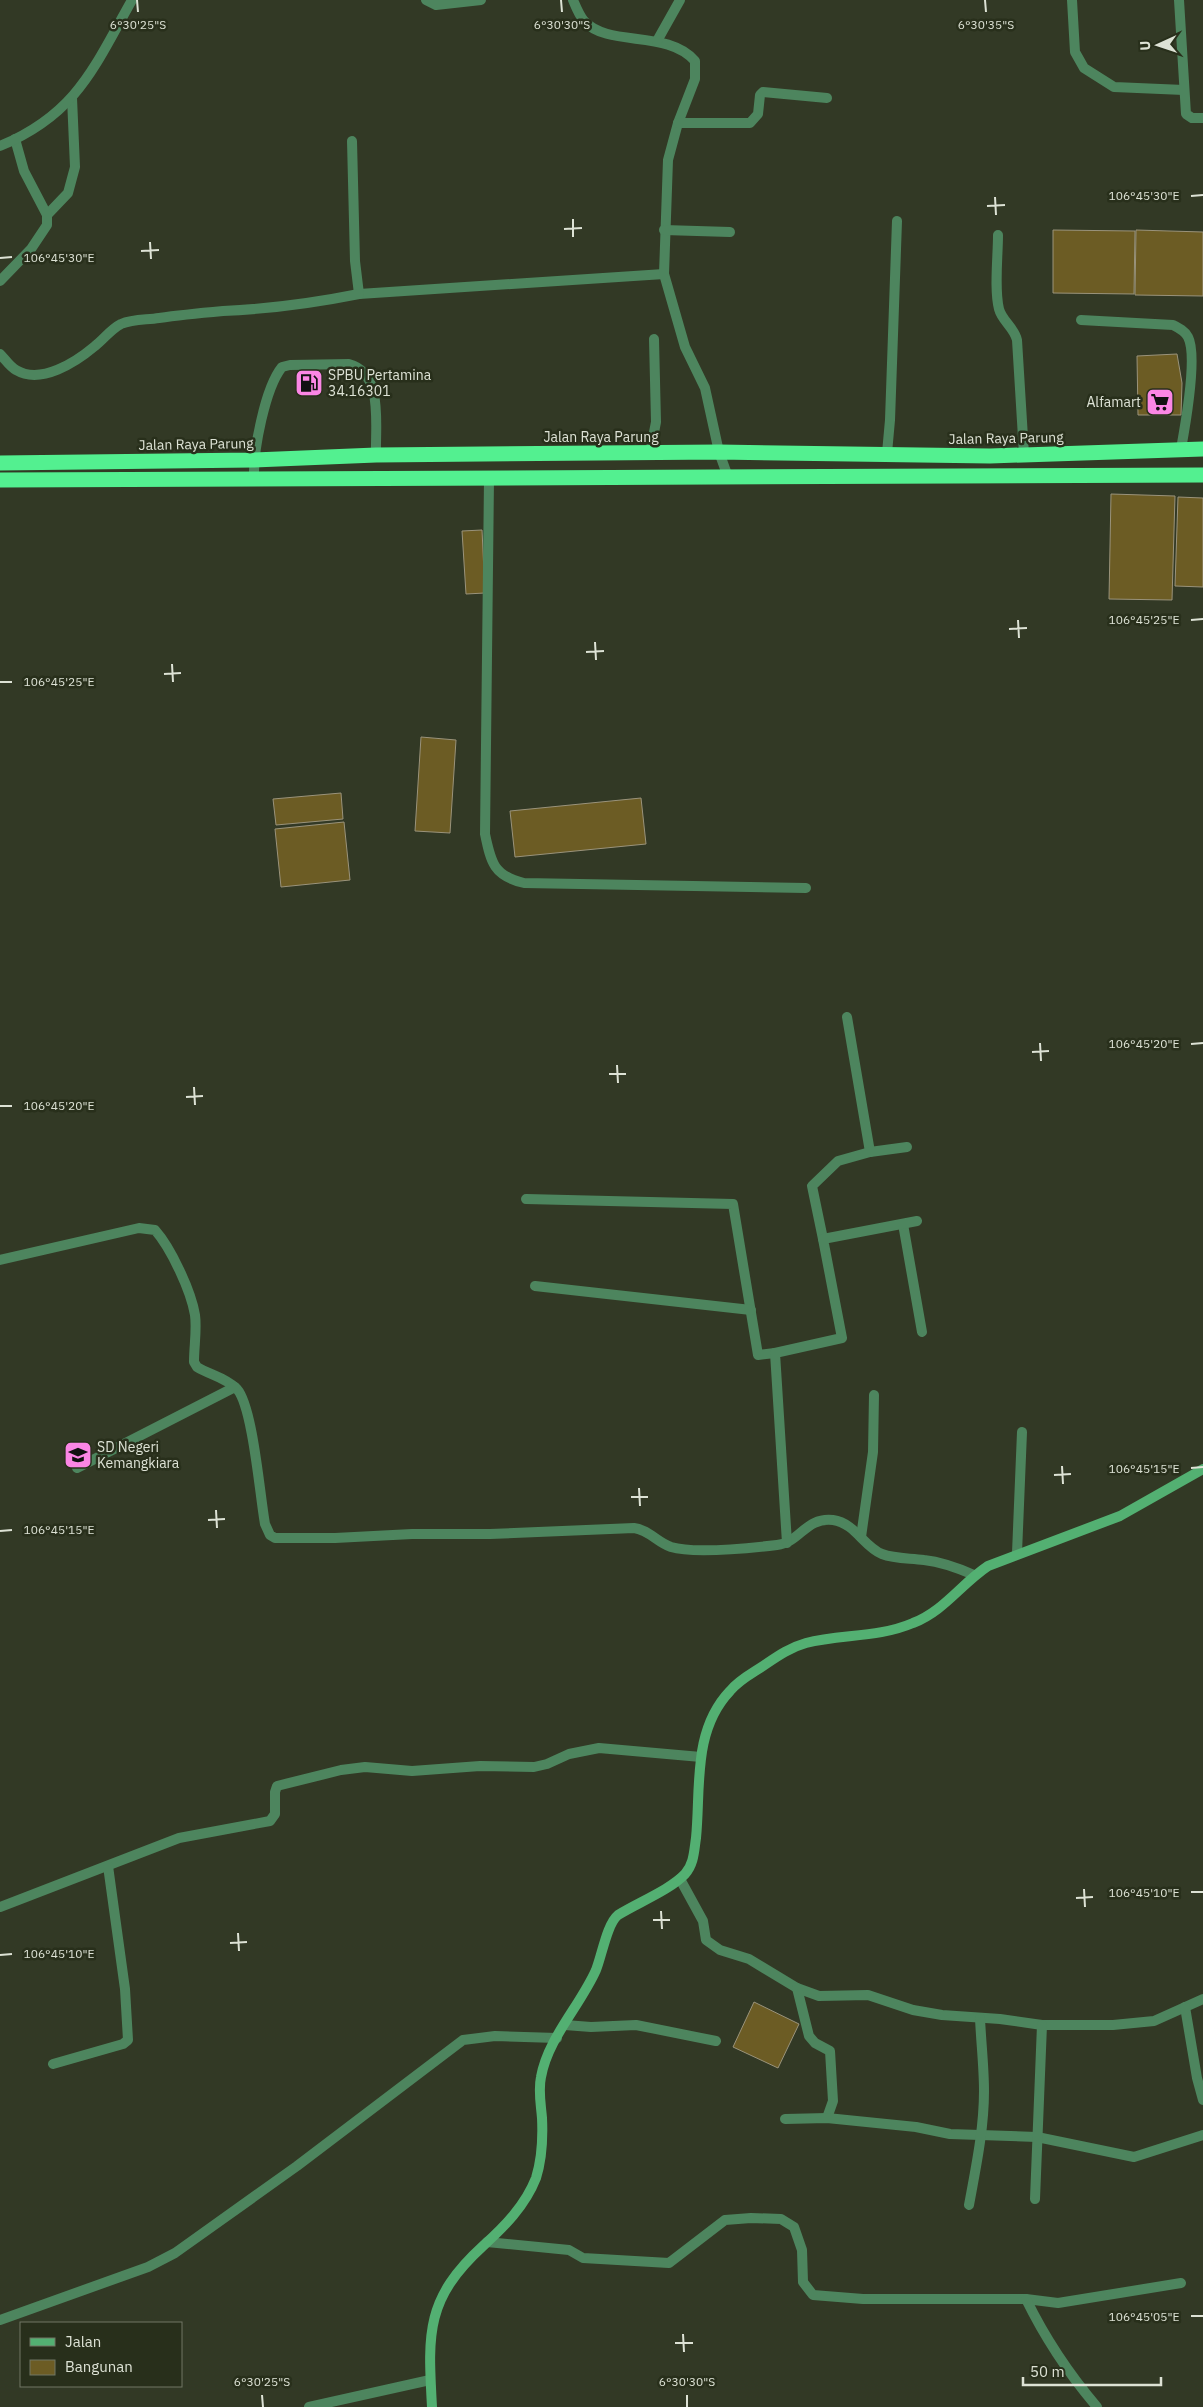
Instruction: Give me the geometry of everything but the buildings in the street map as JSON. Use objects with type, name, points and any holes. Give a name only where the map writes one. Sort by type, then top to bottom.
[{"type":"highway","name":"Jalan Raya Parung","points":[[0,464],[254,460],[376,455],[719,452],[990,456],[1203,449]]},
{"type":"highway","points":[[0,480],[1203,475]]},
{"type":"street","points":[[0,146],[49,120],[72,98],[92,71],[132,0]]},
{"type":"street","points":[[426,0],[436,5],[481,0]]},
{"type":"street","points":[[573,0],[584,22],[594,27],[618,36],[658,41],[674,46],[690,55],[696,61],[695,80],[678,123],[668,160],[664,230],[664,274],[685,348],[705,388],[719,452],[728,477]]},
{"type":"street","points":[[658,41],[680,0]]},
{"type":"street","points":[[1072,0],[1075,52],[1084,68],[1114,87],[1184,90]]},
{"type":"street","points":[[1179,0],[1186,114],[1192,118],[1203,118]]},
{"type":"street","points":[[678,123],[750,123],[758,114],[760,95],[763,92],[827,98]]},
{"type":"street","points":[[47,215],[68,193],[75,167],[72,98]]},
{"type":"street","points":[[0,281],[30,249],[47,225],[47,215],[24,171],[15,139]]},
{"type":"street","points":[[352,141],[355,261],[359,294]]},
{"type":"street","points":[[887,453],[890,420],[897,221]]},
{"type":"street","points":[[664,230],[730,232]]},
{"type":"street","points":[[998,235],[998,300],[1000,312],[1015,332],[1017,340],[1024,454]]},
{"type":"street","points":[[0,354],[14,369],[24,374],[37,374],[57,370],[77,359],[96,345],[110,331],[121,324],[134,320],[207,311],[279,307],[359,294],[664,274]]},
{"type":"street","points":[[1081,320],[1173,325],[1182,329],[1188,337],[1191,367],[1188,413],[1181,450]]},
{"type":"street","points":[[650,453],[656,422],[654,339]]},
{"type":"street","points":[[254,478],[254,460],[271,384],[282,367],[290,365],[349,364],[358,366],[366,373],[372,381],[374,395],[376,455]]},
{"type":"street","points":[[489,479],[485,834],[489,854],[496,869],[507,879],[524,883],[806,888]]},
{"type":"street","points":[[847,1017],[870,1152]]},
{"type":"street","points":[[526,1199],[733,1204],[758,1355],[775,1353],[842,1338],[812,1186],[838,1161],[870,1152],[907,1147]]},
{"type":"street","points":[[823,1239],[916,1221]]},
{"type":"street","points":[[903,1224],[922,1332]]},
{"type":"street","points":[[0,1260],[139,1228],[155,1230],[170,1255],[192,1303],[196,1325],[194,1362],[196,1366],[220,1377],[235,1387],[240,1394],[252,1435],[265,1524],[270,1535],[276,1538],[572,1532],[624,1528],[643,1530],[663,1544],[681,1548],[748,1547],[787,1543],[810,1524],[824,1520],[840,1522],[884,1555],[935,1562],[974,1575]]},
{"type":"street","points":[[535,1286],[751,1310]]},
{"type":"street","points":[[775,1353],[787,1543]]},
{"type":"street","points":[[77,1468],[235,1387]]},
{"type":"street","points":[[861,1537],[873,1452],[874,1396]]},
{"type":"street","points":[[1017,1554],[1022,1432]]},
{"type":"street","points":[[432,2407],[430,2380],[431,2333],[440,2300],[454,2275],[516,2212],[535,2180],[542,2146],[540,2078],[557,2038],[596,1970],[613,1919],[680,1879],[689,1869],[693,1857],[701,1757],[712,1715],[723,1698],[741,1680],[785,1652],[800,1645],[882,1632],[913,1623],[940,1608],[974,1575],[988,1566],[1120,1516],[1203,1470]]},
{"type":"street","points":[[0,1906],[179,1838],[270,1821],[275,1814],[275,1792],[277,1786],[341,1770],[365,1767],[412,1771],[480,1766],[534,1767],[547,1764],[569,1754],[599,1748],[701,1757]]},
{"type":"street","points":[[53,2064],[123,2044],[128,2040],[125,1989],[108,1866]]},
{"type":"street","points":[[680,1879],[704,1921],[706,1940],[720,1950],[749,1959],[797,1988],[819,1996],[868,1995],[913,2010],[1042,2025],[1112,2025],[1154,2021],[1203,1999]]},
{"type":"street","points":[[797,1988],[809,2036],[815,2043],[830,2051],[833,2101],[827,2118]]},
{"type":"street","points":[[1186,2007],[1197,2078],[1203,2100]]},
{"type":"street","points":[[969,2205],[982,2134],[984,2090],[980,2018]]},
{"type":"street","points":[[565,2025],[591,2028],[636,2025],[716,2041]]},
{"type":"street","points":[[1035,2199],[1042,2025]]},
{"type":"street","points":[[0,2320],[148,2268],[175,2253],[297,2166],[463,2040],[495,2036],[557,2038]]},
{"type":"street","points":[[785,2119],[827,2118],[916,2127],[950,2134],[1037,2137],[1134,2157],[1203,2136]]},
{"type":"street","points":[[487,2242],[569,2250],[582,2258],[669,2263],[725,2220],[751,2218],[781,2219],[794,2227],[802,2250],[803,2282],[812,2295],[863,2299],[1026,2299],[1058,2304],[1181,2283]]},
{"type":"street","points":[[1026,2299],[1054,2349],[1097,2407]]},
{"type":"street","points":[[309,2407],[430,2380]]},
{"type":"place","name":"SPBU Pertamina 34.16301","points":[[309,383]]},
{"type":"place","name":"Alfamart","points":[[1160,402]]},
{"type":"place","name":"SD Negeri Kemangkiara","points":[[78,1455]]}]
